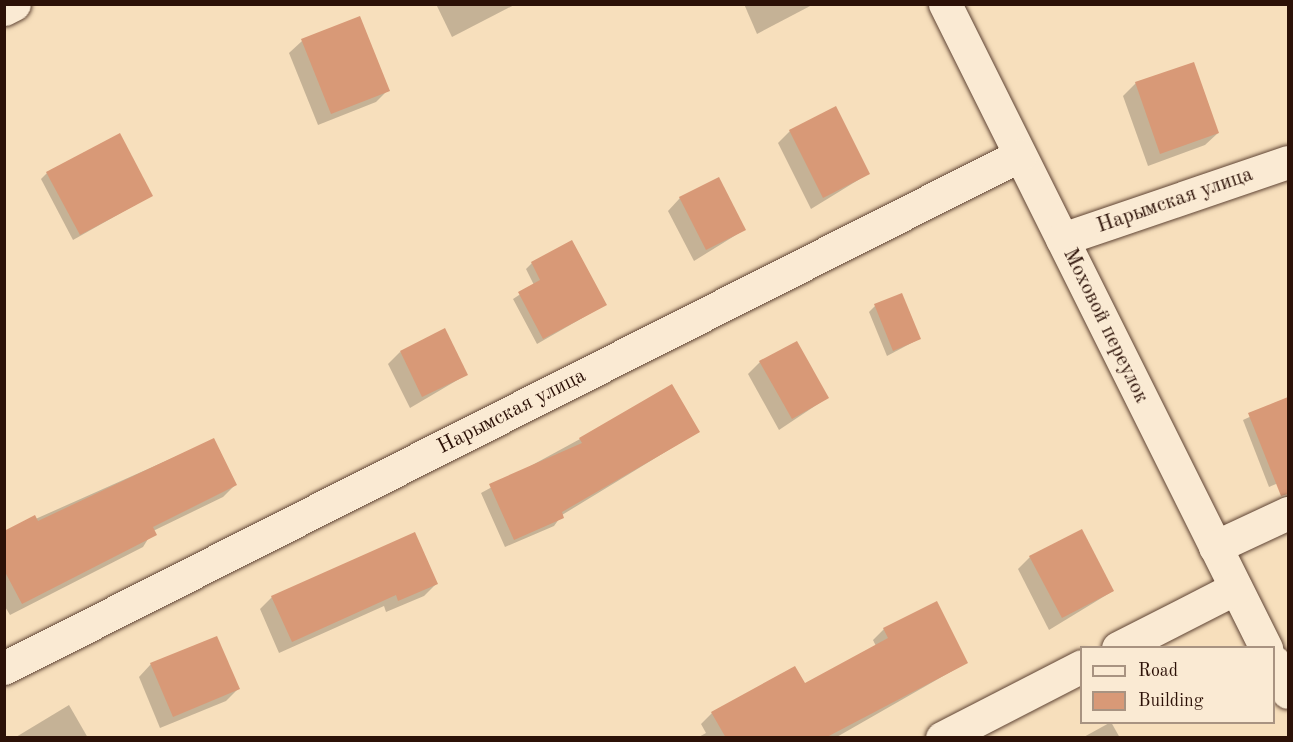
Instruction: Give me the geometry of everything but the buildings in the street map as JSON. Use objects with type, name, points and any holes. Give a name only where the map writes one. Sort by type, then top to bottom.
[{"type":"street","points":[[4,9],[14,4]]},
{"type":"street","name":"Моховой переулок","points":[[945,4],[1265,646]]},
{"type":"street","name":"Нарымская улица","points":[[4,668],[1020,155]]},
{"type":"street","name":"Нарымская улица","points":[[1062,239],[1288,162]]},
{"type":"street","points":[[1215,547],[1288,513]]},
{"type":"street","points":[[1122,646],[1236,588]]},
{"type":"street","points":[[1275,664],[1288,692]]},
{"type":"street","points":[[942,738],[1080,667]]}]
